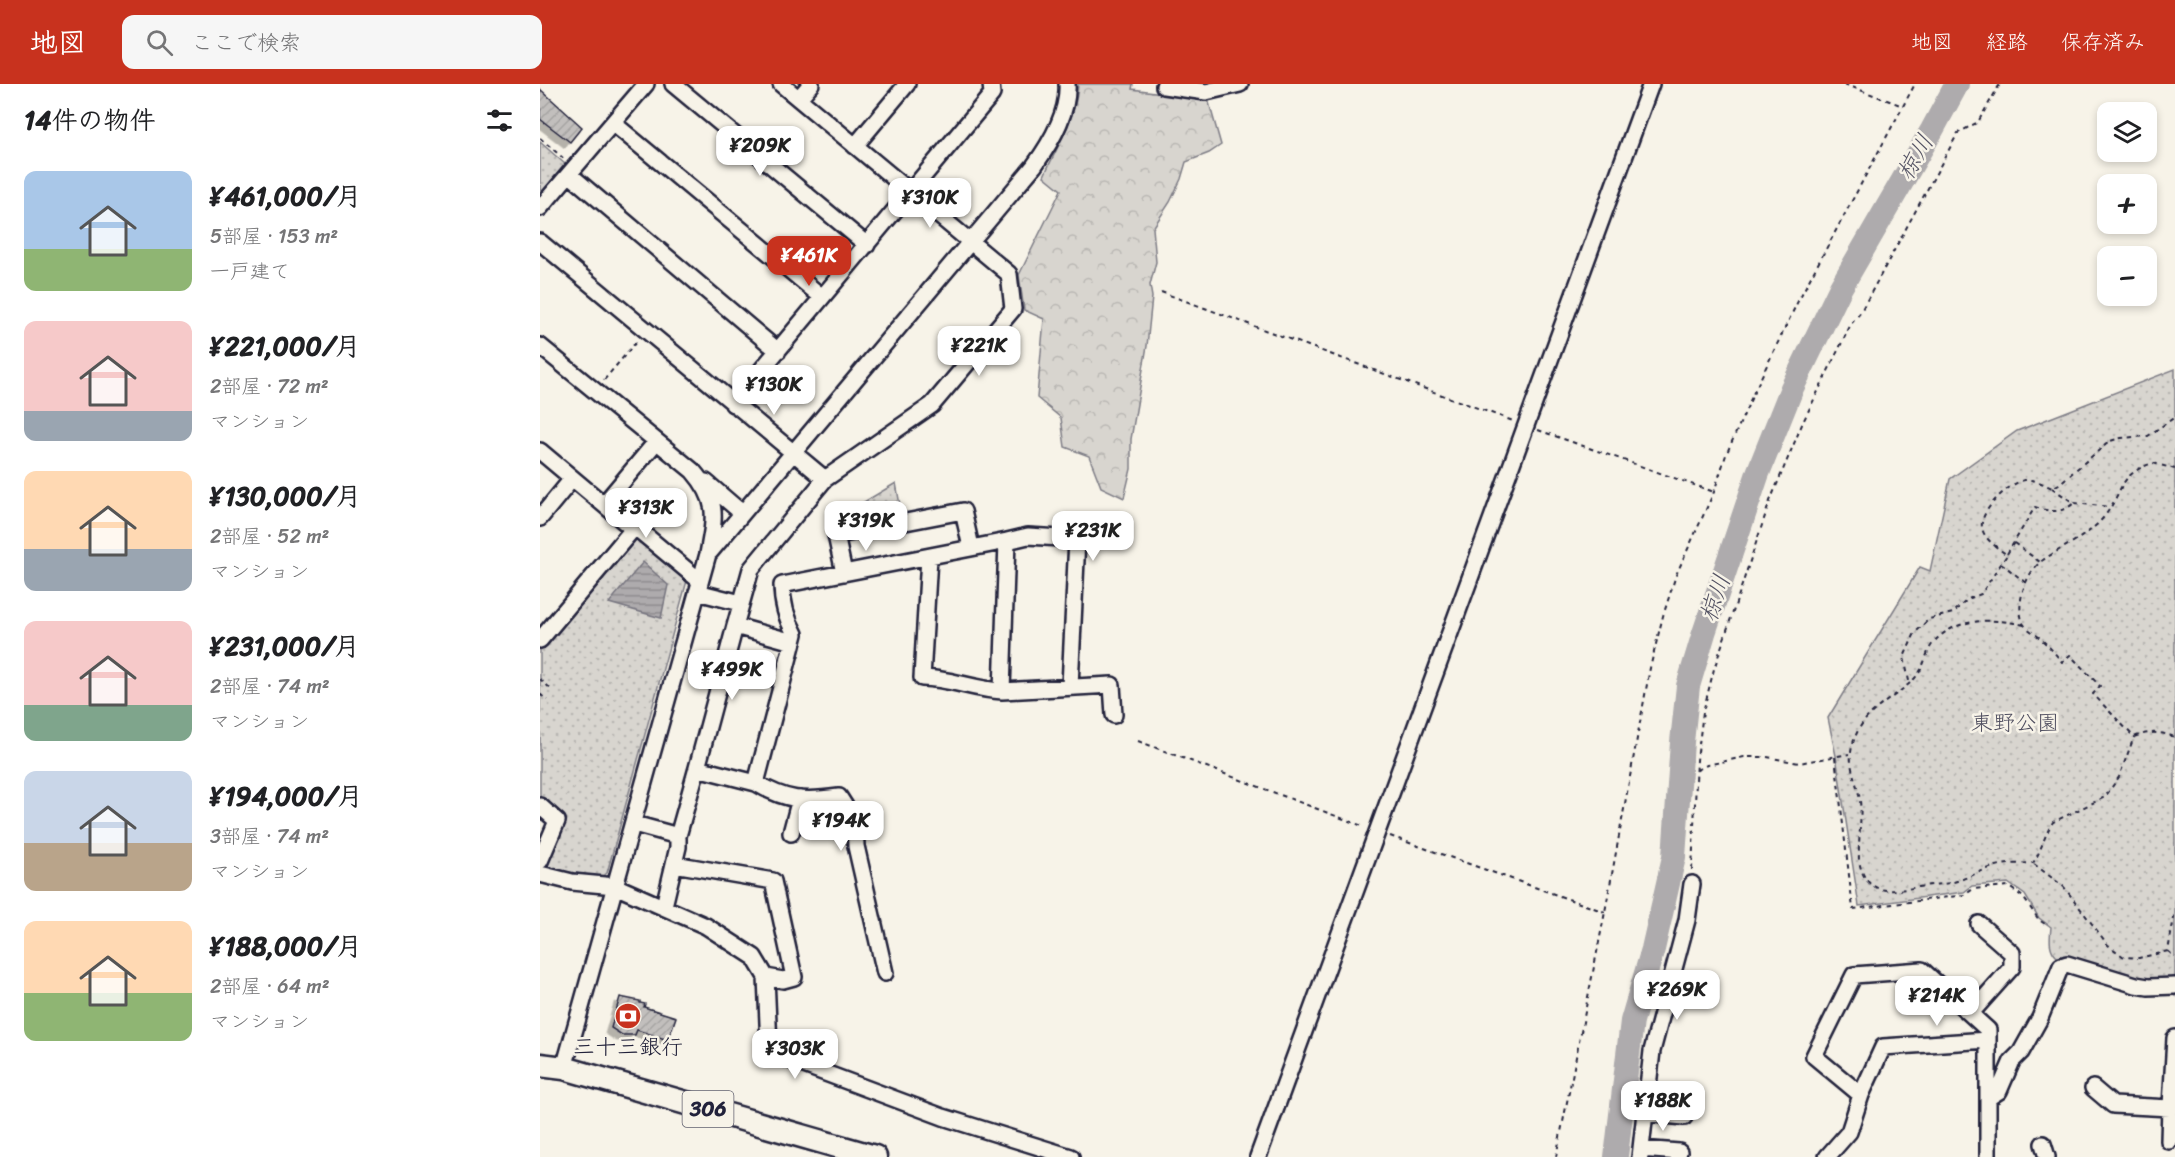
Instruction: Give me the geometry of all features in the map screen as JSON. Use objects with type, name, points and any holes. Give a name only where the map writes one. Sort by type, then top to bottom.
[{"type":"highway","name":"306","points":[[540,1065],[564,1068],[870,1156]]},
{"type":"street","points":[[540,208],[568,168],[613,123],[646,84]]},
{"type":"street","points":[[673,84],[867,245]]},
{"type":"street","points":[[664,906],[678,836],[751,568],[825,479],[932,405],[1013,309],[1010,274],[781,84]]},
{"type":"street","points":[[799,98],[811,84]]},
{"type":"street","points":[[855,146],[907,84]]},
{"type":"street","points":[[734,404],[992,94],[991,84]]},
{"type":"street","points":[[708,554],[1044,152],[1059,121],[1068,92],[1068,84]]},
{"type":"street","points":[[1165,84],[1164,86],[1206,92],[1240,84]]},
{"type":"street","points":[[1258,1157],[1651,84]]},
{"type":"street","points":[[613,123],[822,297]]},
{"type":"street","points":[[568,168],[778,351]]},
{"type":"street","points":[[540,242],[825,479]]},
{"type":"street","points":[[540,346],[742,513]]},
{"type":"street","points":[[604,504],[656,442]]},
{"type":"street","points":[[540,451],[633,529],[640,531],[698,586],[741,603]]},
{"type":"street","points":[[564,1068],[708,554],[714,513],[706,487],[693,471]]},
{"type":"street","points":[[540,518],[572,479]]},
{"type":"street","points":[[844,573],[836,535],[963,511],[971,547]]},
{"type":"street","points":[[540,640],[633,529]]},
{"type":"street","points":[[756,783],[794,642],[795,634],[786,618],[782,601],[782,585],[1028,536],[1077,539],[1070,686]]},
{"type":"street","points":[[1002,691],[1007,541]]},
{"type":"street","points":[[929,557],[922,678],[937,678],[1002,691],[1070,686],[1112,686],[1114,715]]},
{"type":"street","points":[[735,626],[794,642]]},
{"type":"street","points":[[697,768],[756,783],[773,793],[800,799],[810,801],[839,797],[855,822],[856,846],[885,972]]},
{"type":"street","points":[[791,833],[800,799]]},
{"type":"street","points":[[540,806],[557,821],[540,861]]},
{"type":"street","points":[[634,824],[678,836]]},
{"type":"street","points":[[674,864],[772,880],[794,977],[783,981],[766,977]]},
{"type":"street","points":[[540,874],[573,882],[615,886],[706,926],[754,957],[766,977],[769,1046],[777,1055],[943,1117],[1071,1157]]},
{"type":"street","points":[[1679,1152],[1641,1153],[1652,1051],[1687,920],[1692,884]]},
{"type":"street","points":[[1971,1013],[2013,967],[2012,953],[1979,924]]},
{"type":"street","points":[[1988,1098],[1999,1091],[2012,1061],[2021,1052],[2040,1018],[2061,966],[2067,964],[2148,987],[2175,986]]},
{"type":"street","points":[[1861,1095],[1814,1056],[1854,975],[1922,970],[1988,1030],[1988,1157]]},
{"type":"street","points":[[2169,1141],[2175,1038]]},
{"type":"street","points":[[1827,1157],[1849,1132],[1861,1095],[1883,1047],[1988,1040]]},
{"type":"street","points":[[2093,1088],[2113,1105],[2172,1106]]},
{"type":"street","points":[[1644,1113],[1684,1117]]},
{"type":"path","points":[[1844,84],[1903,106]]},
{"type":"path","points":[[1556,1157],[1605,912],[1654,646],[1676,575],[1714,492],[1731,444],[1799,300],[1915,84]]},
{"type":"path","points":[[1692,884],[1697,770],[1703,712],[1714,669],[1770,501],[1803,422],[1851,324],[1860,313],[1958,133],[1978,122],[2000,84]]},
{"type":"path","points":[[540,138],[568,168]]},
{"type":"path","points":[[1161,292],[1714,492]]},
{"type":"path","points":[[595,391],[646,331]]},
{"type":"path","points":[[2052,488],[2110,441],[2148,436],[2175,417]]},
{"type":"path","points":[[2024,625],[2021,597],[2026,583],[2040,562],[2086,534],[2104,518],[2125,479],[2137,469],[2153,463],[2175,469]]},
{"type":"path","points":[[2007,555],[1992,544],[1982,528],[1982,519],[2010,486],[2023,480],[2036,480],[2074,503],[2110,507]]},
{"type":"path","points":[[1909,683],[1904,657],[1915,633],[1929,619],[1953,613],[1968,599],[1981,594],[2035,507],[2054,512],[2062,511],[2074,503]]},
{"type":"path","points":[[2013,543],[2040,562]]},
{"type":"path","points":[[2001,562],[2026,583]]},
{"type":"path","points":[[2134,737],[2093,694],[2100,686],[2070,655],[2062,662],[2024,625],[2013,622],[1966,622],[1934,642],[1924,664],[1909,683],[1880,704],[1859,726],[1851,753],[1851,765],[1860,801],[1858,836],[1860,868],[1866,881],[1877,889],[1896,891],[1947,884],[1994,867],[2033,863],[2064,888],[2108,945],[2124,957],[2139,958],[2168,951]]},
{"type":"path","points":[[540,679],[553,691]]},
{"type":"path","points":[[540,694],[546,700]]},
{"type":"path","points":[[2033,863],[2053,822],[2105,797],[2119,777],[2134,737],[2157,732],[2175,737]]},
{"type":"path","points":[[1138,741],[1376,831],[1605,912]]},
{"type":"path","points":[[1697,770],[1707,765],[1744,757],[1767,757],[1799,763],[1851,753]]},
{"type":"path","points":[[1835,757],[1853,909],[1965,895],[1973,889],[2008,886],[2023,897],[2038,920],[2045,924]]},
{"type":"path","points":[[2168,951],[2175,912]]},
{"type":"path","points":[[2168,951],[2175,957]]},
{"type":"green space","points":[[1078,84],[1133,84],[1132,89],[1208,99],[1221,145],[1209,153],[1186,162],[1170,202],[1153,228],[1156,262],[1150,285],[1152,297],[1147,346],[1131,439],[1131,469],[1124,498],[1101,487],[1089,456],[1065,447],[1061,418],[1037,398],[1044,319],[1024,310],[1019,275],[1061,190],[1044,176],[1066,131],[1074,108]]},
{"type":"green space","points":[[540,142],[565,164],[540,195]]},
{"type":"green space","name":"東野公園","points":[[2175,369],[2175,996],[2170,991],[2057,957],[2051,947],[2051,927],[2039,918],[2025,895],[2008,883],[1972,886],[1964,892],[1859,906],[1828,718],[1920,567],[1930,571],[1950,479],[2017,431]]},
{"type":"green space","points":[[896,483],[902,516],[838,529],[835,512],[854,508]]},
{"type":"green space","points":[[638,535],[688,577],[607,873],[601,877],[548,869],[544,860],[562,821],[540,802],[540,650]]},
{"type":"shaded area","points":[[643,562],[668,585],[661,618],[609,603]]},
{"type":"building","points":[[540,89],[582,127],[570,142],[540,119]]},
{"type":"building","points":[[620,997],[640,1001],[645,1004],[644,1007],[676,1017],[668,1040],[637,1030],[635,1035],[622,1035],[611,1028]]},
{"type":"waterway","name":"椋川","points":[[1616,1157],[1632,1021],[1653,949],[1674,857],[1688,686],[1704,633],[1758,473],[1792,388],[1841,287],[1957,84]]},
{"type":"place","name":"三十三銀行","points":[[628,1016]]}]
